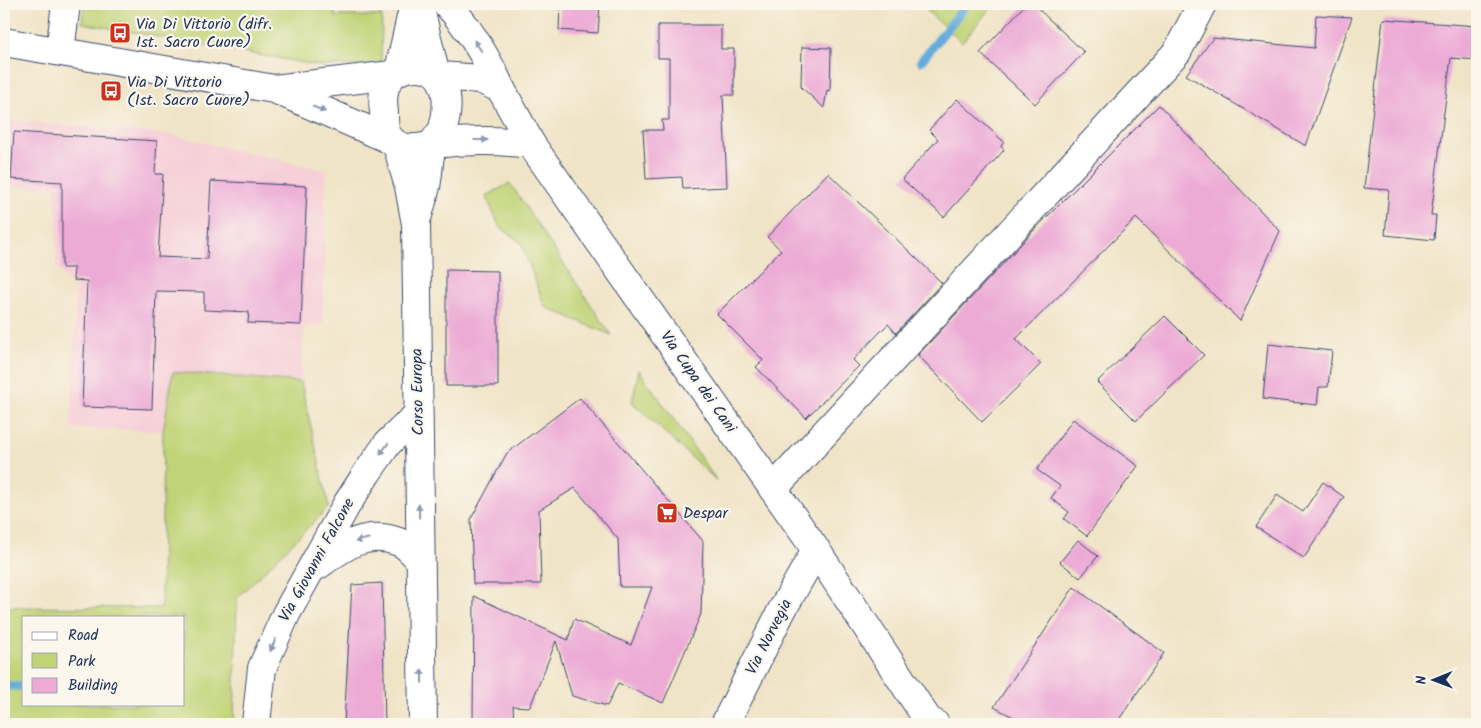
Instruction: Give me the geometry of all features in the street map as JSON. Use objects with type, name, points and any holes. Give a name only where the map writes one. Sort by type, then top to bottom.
[{"type":"street","points":[[60,51],[66,4]]},
{"type":"street","points":[[414,4],[395,72],[385,87],[383,107],[385,129],[394,143],[409,187],[416,224]]},
{"type":"street","points":[[416,224],[426,187],[433,144],[443,130],[447,110],[446,89],[438,74],[419,4]]},
{"type":"street","name":"Via Cupa dei Cani","points":[[447,4],[458,16],[487,58],[501,89],[531,144],[816,550],[928,720],[935,724]]},
{"type":"street","points":[[773,489],[1177,52],[1202,4]]},
{"type":"street","points":[[4,42],[274,88],[407,149],[474,140],[501,140],[531,144]]},
{"type":"street","points":[[274,88],[395,72],[410,67],[424,68],[438,74],[480,79],[501,89]]},
{"type":"street","name":"Corso Europa","points":[[416,224],[423,724]]},
{"type":"street","name":"Via Giovanni Falcone","points":[[256,724],[262,668],[286,614],[347,504],[367,473],[388,443],[418,414]]},
{"type":"street","points":[[311,570],[347,544],[376,537],[401,542],[420,560]]},
{"type":"street","name":"Via Norvegia","points":[[725,724],[782,610],[816,550]]},
{"type":"shaded area","points":[[5,120],[171,135],[326,171],[323,324],[304,327],[301,382],[173,372],[163,431],[71,428],[76,288],[56,267],[55,188],[4,187]]},
{"type":"green space","points":[[84,4],[334,4],[335,16],[382,16],[381,65],[320,66],[82,23]]},
{"type":"green space","points":[[933,4],[994,4],[962,42],[927,11]]},
{"type":"green space","points":[[510,183],[611,335],[545,307],[521,243],[499,226],[486,196]]},
{"type":"green space","points":[[639,370],[717,481],[632,402]]},
{"type":"green space","points":[[173,372],[301,382],[329,507],[237,598],[234,724],[4,724],[4,607],[161,608],[163,431]]},
{"type":"building","points":[[560,4],[600,4],[598,33],[559,30]]},
{"type":"building","points":[[1026,4],[1033,4],[1084,52],[1035,104],[980,53]]},
{"type":"building","points":[[1316,15],[1352,17],[1306,146],[1186,75],[1213,38],[1314,48]]},
{"type":"building","points":[[1383,19],[1477,26],[1477,60],[1451,58],[1431,215],[1436,215],[1434,240],[1385,235],[1389,190],[1364,188]]},
{"type":"building","points":[[658,25],[721,25],[721,49],[734,49],[734,95],[723,95],[727,187],[683,189],[682,177],[646,179],[643,130],[663,130],[662,120],[669,120],[669,58],[658,58]]},
{"type":"building","points":[[802,47],[831,48],[830,91],[827,90],[824,108],[801,87]]},
{"type":"building","points":[[957,99],[1004,142],[1001,146],[1004,150],[944,217],[902,179],[938,139],[929,130]]},
{"type":"building","points":[[1159,105],[1280,231],[1240,321],[1136,218],[1016,339],[1041,364],[982,422],[918,355],[1036,228]]},
{"type":"building","points":[[14,132],[157,141],[155,174],[163,174],[158,257],[207,259],[211,181],[307,186],[301,325],[248,323],[249,312],[204,310],[204,292],[156,291],[152,409],[82,407],[87,281],[73,280],[74,268],[62,268],[62,182],[11,179]]},
{"type":"building","points":[[828,173],[942,283],[896,333],[888,324],[853,360],[859,366],[806,418],[756,367],[763,360],[717,314],[781,250],[767,237]]},
{"type":"building","points":[[446,270],[498,271],[498,386],[446,386]]},
{"type":"building","points":[[1165,316],[1204,355],[1136,421],[1097,382]]},
{"type":"building","points":[[1268,344],[1332,351],[1328,387],[1319,387],[1317,405],[1263,399]]},
{"type":"building","points":[[580,398],[703,541],[701,614],[663,703],[618,683],[607,706],[572,696],[556,641],[530,707],[513,706],[514,724],[473,724],[474,596],[568,640],[574,619],[631,645],[652,587],[620,587],[618,539],[575,488],[539,510],[541,584],[473,584],[471,519],[507,453]]},
{"type":"building","points":[[1073,419],[1138,466],[1087,536],[1064,519],[1069,512],[1051,498],[1060,486],[1037,470]]},
{"type":"building","points":[[1323,482],[1344,497],[1304,558],[1256,527],[1277,495],[1303,512]]},
{"type":"building","points":[[1078,540],[1098,556],[1080,578],[1060,562]]},
{"type":"building","points":[[382,583],[385,724],[344,724],[352,585]]},
{"type":"building","points":[[1074,587],[1164,653],[1116,724],[1027,724],[994,707]]},
{"type":"waterway","points":[[921,61],[967,4]]},
{"type":"waterway","points":[[4,686],[22,686]]},
{"type":"place","name":"Via Di Vittorio (difr. Ist. Sacro Cuore)","points":[[120,33]]},
{"type":"place","name":"Via Di Vittorio (Ist. Sacro Cuore)","points":[[111,91]]},
{"type":"place","name":"Despar","points":[[667,513]]}]
